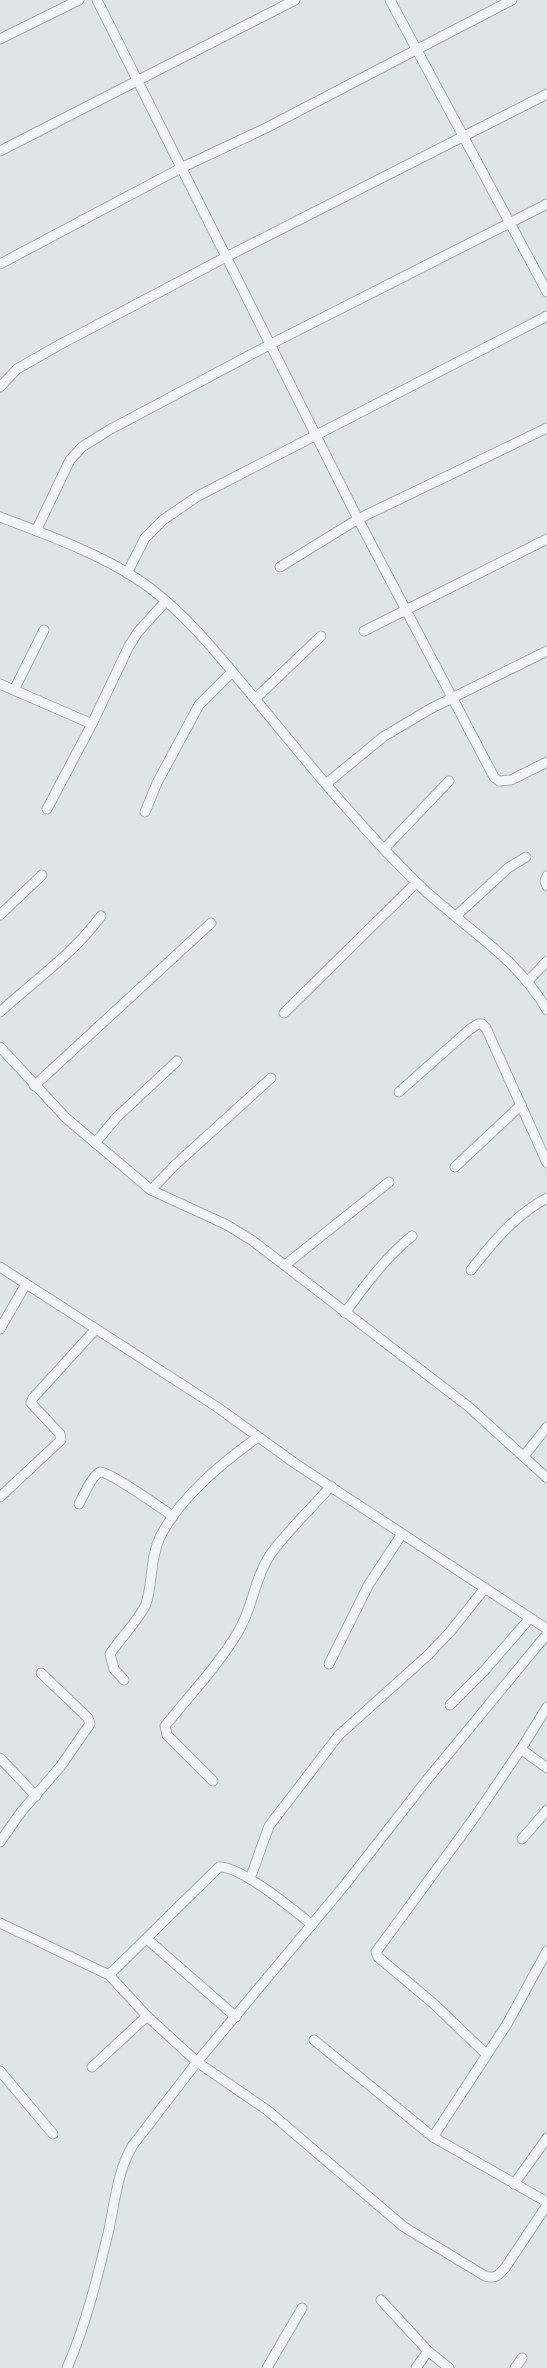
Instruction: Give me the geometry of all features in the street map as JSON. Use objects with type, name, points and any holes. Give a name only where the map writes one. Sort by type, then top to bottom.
[{"type":"street","points":[[0,39],[79,0]]},
{"type":"street","points":[[97,0],[183,166],[358,519],[494,777],[499,781],[511,780],[547,762]]},
{"type":"street","points":[[0,152],[296,0]]},
{"type":"street","points":[[390,0],[547,292]]},
{"type":"street","points":[[0,264],[183,166],[266,128],[512,0]]},
{"type":"street","points":[[0,386],[18,369],[42,354],[228,256],[464,138],[547,94]]},
{"type":"street","points":[[36,531],[70,460],[82,447],[108,430],[271,344],[547,204]]},
{"type":"street","points":[[127,573],[145,538],[163,520],[198,496],[547,316]]},
{"type":"street","points":[[280,568],[358,519],[547,428]]},
{"type":"street","points":[[0,518],[36,531],[127,573],[166,601],[203,638],[326,784],[384,849],[416,883],[500,951],[528,982],[547,1010]]},
{"type":"street","points":[[364,631],[547,539]]},
{"type":"street","points":[[47,809],[92,724],[129,646],[138,632],[166,601]]},
{"type":"street","points":[[14,690],[44,630]]},
{"type":"street","points":[[255,699],[321,636]]},
{"type":"street","points":[[326,784],[383,737],[452,699],[547,651]]},
{"type":"street","points":[[145,812],[157,783],[199,705],[232,672]]},
{"type":"street","points":[[0,684],[92,724]]},
{"type":"street","points":[[384,849],[450,781]]},
{"type":"street","points":[[456,916],[508,868],[526,857]]},
{"type":"street","points":[[0,915],[42,874]]},
{"type":"street","points":[[547,876],[544,881],[547,886]]},
{"type":"street","points":[[284,1013],[416,883]]},
{"type":"street","points":[[0,1012],[66,956],[86,936],[101,916]]},
{"type":"street","points":[[34,1086],[211,923]]},
{"type":"street","points":[[528,982],[547,961]]},
{"type":"street","points":[[399,1092],[470,1029],[478,1024],[482,1024],[486,1028],[547,1163]]},
{"type":"street","points":[[0,1047],[34,1086],[95,1143],[151,1190],[227,1225],[254,1241],[469,1407],[547,1478]]},
{"type":"street","points":[[95,1143],[117,1116],[176,1061]]},
{"type":"street","points":[[151,1190],[175,1165],[271,1078]]},
{"type":"street","points":[[454,1167],[522,1105]]},
{"type":"street","points":[[286,1265],[389,1182]]},
{"type":"street","points":[[471,1270],[512,1222],[532,1206],[547,1198]]},
{"type":"street","points":[[345,1313],[391,1255],[412,1236]]},
{"type":"street","points":[[0,1267],[95,1330],[188,1388],[402,1534],[547,1628]]},
{"type":"street","points":[[0,1329],[26,1284]]},
{"type":"street","points":[[0,1497],[61,1440],[60,1434],[31,1403],[33,1398],[95,1330]]},
{"type":"street","points":[[524,1456],[547,1427]]},
{"type":"street","points":[[124,1680],[114,1669],[110,1654],[144,1607],[151,1579],[153,1558],[160,1538],[173,1516],[216,1471],[258,1436]]},
{"type":"street","points":[[79,1504],[94,1477],[98,1473],[103,1473],[129,1486],[173,1516]]},
{"type":"street","points":[[213,1781],[177,1746],[164,1728],[224,1653],[238,1632],[254,1597],[256,1581],[270,1555],[331,1486]]},
{"type":"street","points":[[329,1664],[369,1584],[402,1534]]},
{"type":"street","points":[[250,1879],[269,1826],[339,1735],[427,1656],[450,1632],[485,1588]]},
{"type":"street","points":[[450,1705],[484,1672],[530,1618]]},
{"type":"street","points":[[67,2368],[86,2314],[126,2157],[197,2062],[312,1925],[426,1781],[547,1634]]},
{"type":"street","points":[[0,1842],[90,1724],[85,1714],[41,1673]]},
{"type":"street","points":[[486,2054],[434,2004],[378,1958],[376,1952],[521,1749],[547,1707]]},
{"type":"street","points":[[521,1749],[547,1768]]},
{"type":"street","points":[[0,1758],[36,1796]]},
{"type":"street","points":[[522,1839],[547,1810]]},
{"type":"street","points":[[109,1975],[219,1867],[224,1867],[250,1879],[312,1925]]},
{"type":"street","points":[[0,1923],[109,1975],[147,2016],[197,2062],[267,2110],[404,2227],[485,2276],[497,2277],[505,2268],[547,2203],[433,2137],[314,2040]]},
{"type":"street","points":[[147,1939],[236,2017]]},
{"type":"street","points":[[433,2137],[507,2024],[547,1951]]},
{"type":"street","points":[[92,2067],[147,2016]]},
{"type":"street","points":[[0,2071],[53,2134]]},
{"type":"street","points":[[514,2184],[547,2138]]},
{"type":"street","points":[[381,2300],[428,2351],[449,2368]]},
{"type":"street","points":[[267,2368],[302,2308]]},
{"type":"street","points":[[416,2368],[428,2351]]},
{"type":"street","points":[[515,2368],[522,2358]]}]
